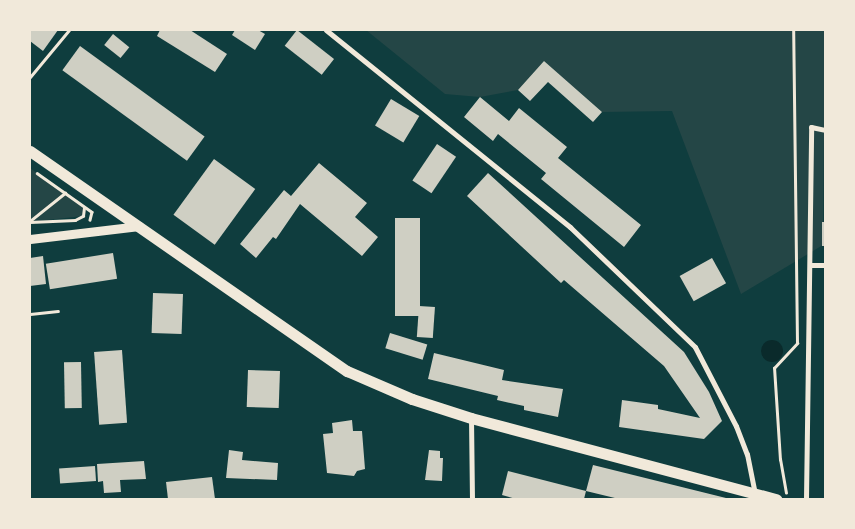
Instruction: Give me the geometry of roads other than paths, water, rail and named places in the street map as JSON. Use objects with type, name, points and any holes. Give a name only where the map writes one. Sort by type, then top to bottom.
[{"type":"main road","points":[[30,151],[348,371],[412,399],[471,418],[755,496],[776,499]]},
{"type":"street","points":[[326,30],[570,227],[695,348],[748,454],[755,496]]},
{"type":"street","points":[[806,499],[811,265],[811,127],[825,130]]},
{"type":"street","points":[[30,239],[139,226]]},
{"type":"street","points":[[811,265],[825,265]]},
{"type":"street","points":[[471,418],[472,499]]},
{"type":"lane","points":[[30,77],[69,30]]},
{"type":"lane","points":[[30,314],[58,311]]}]
